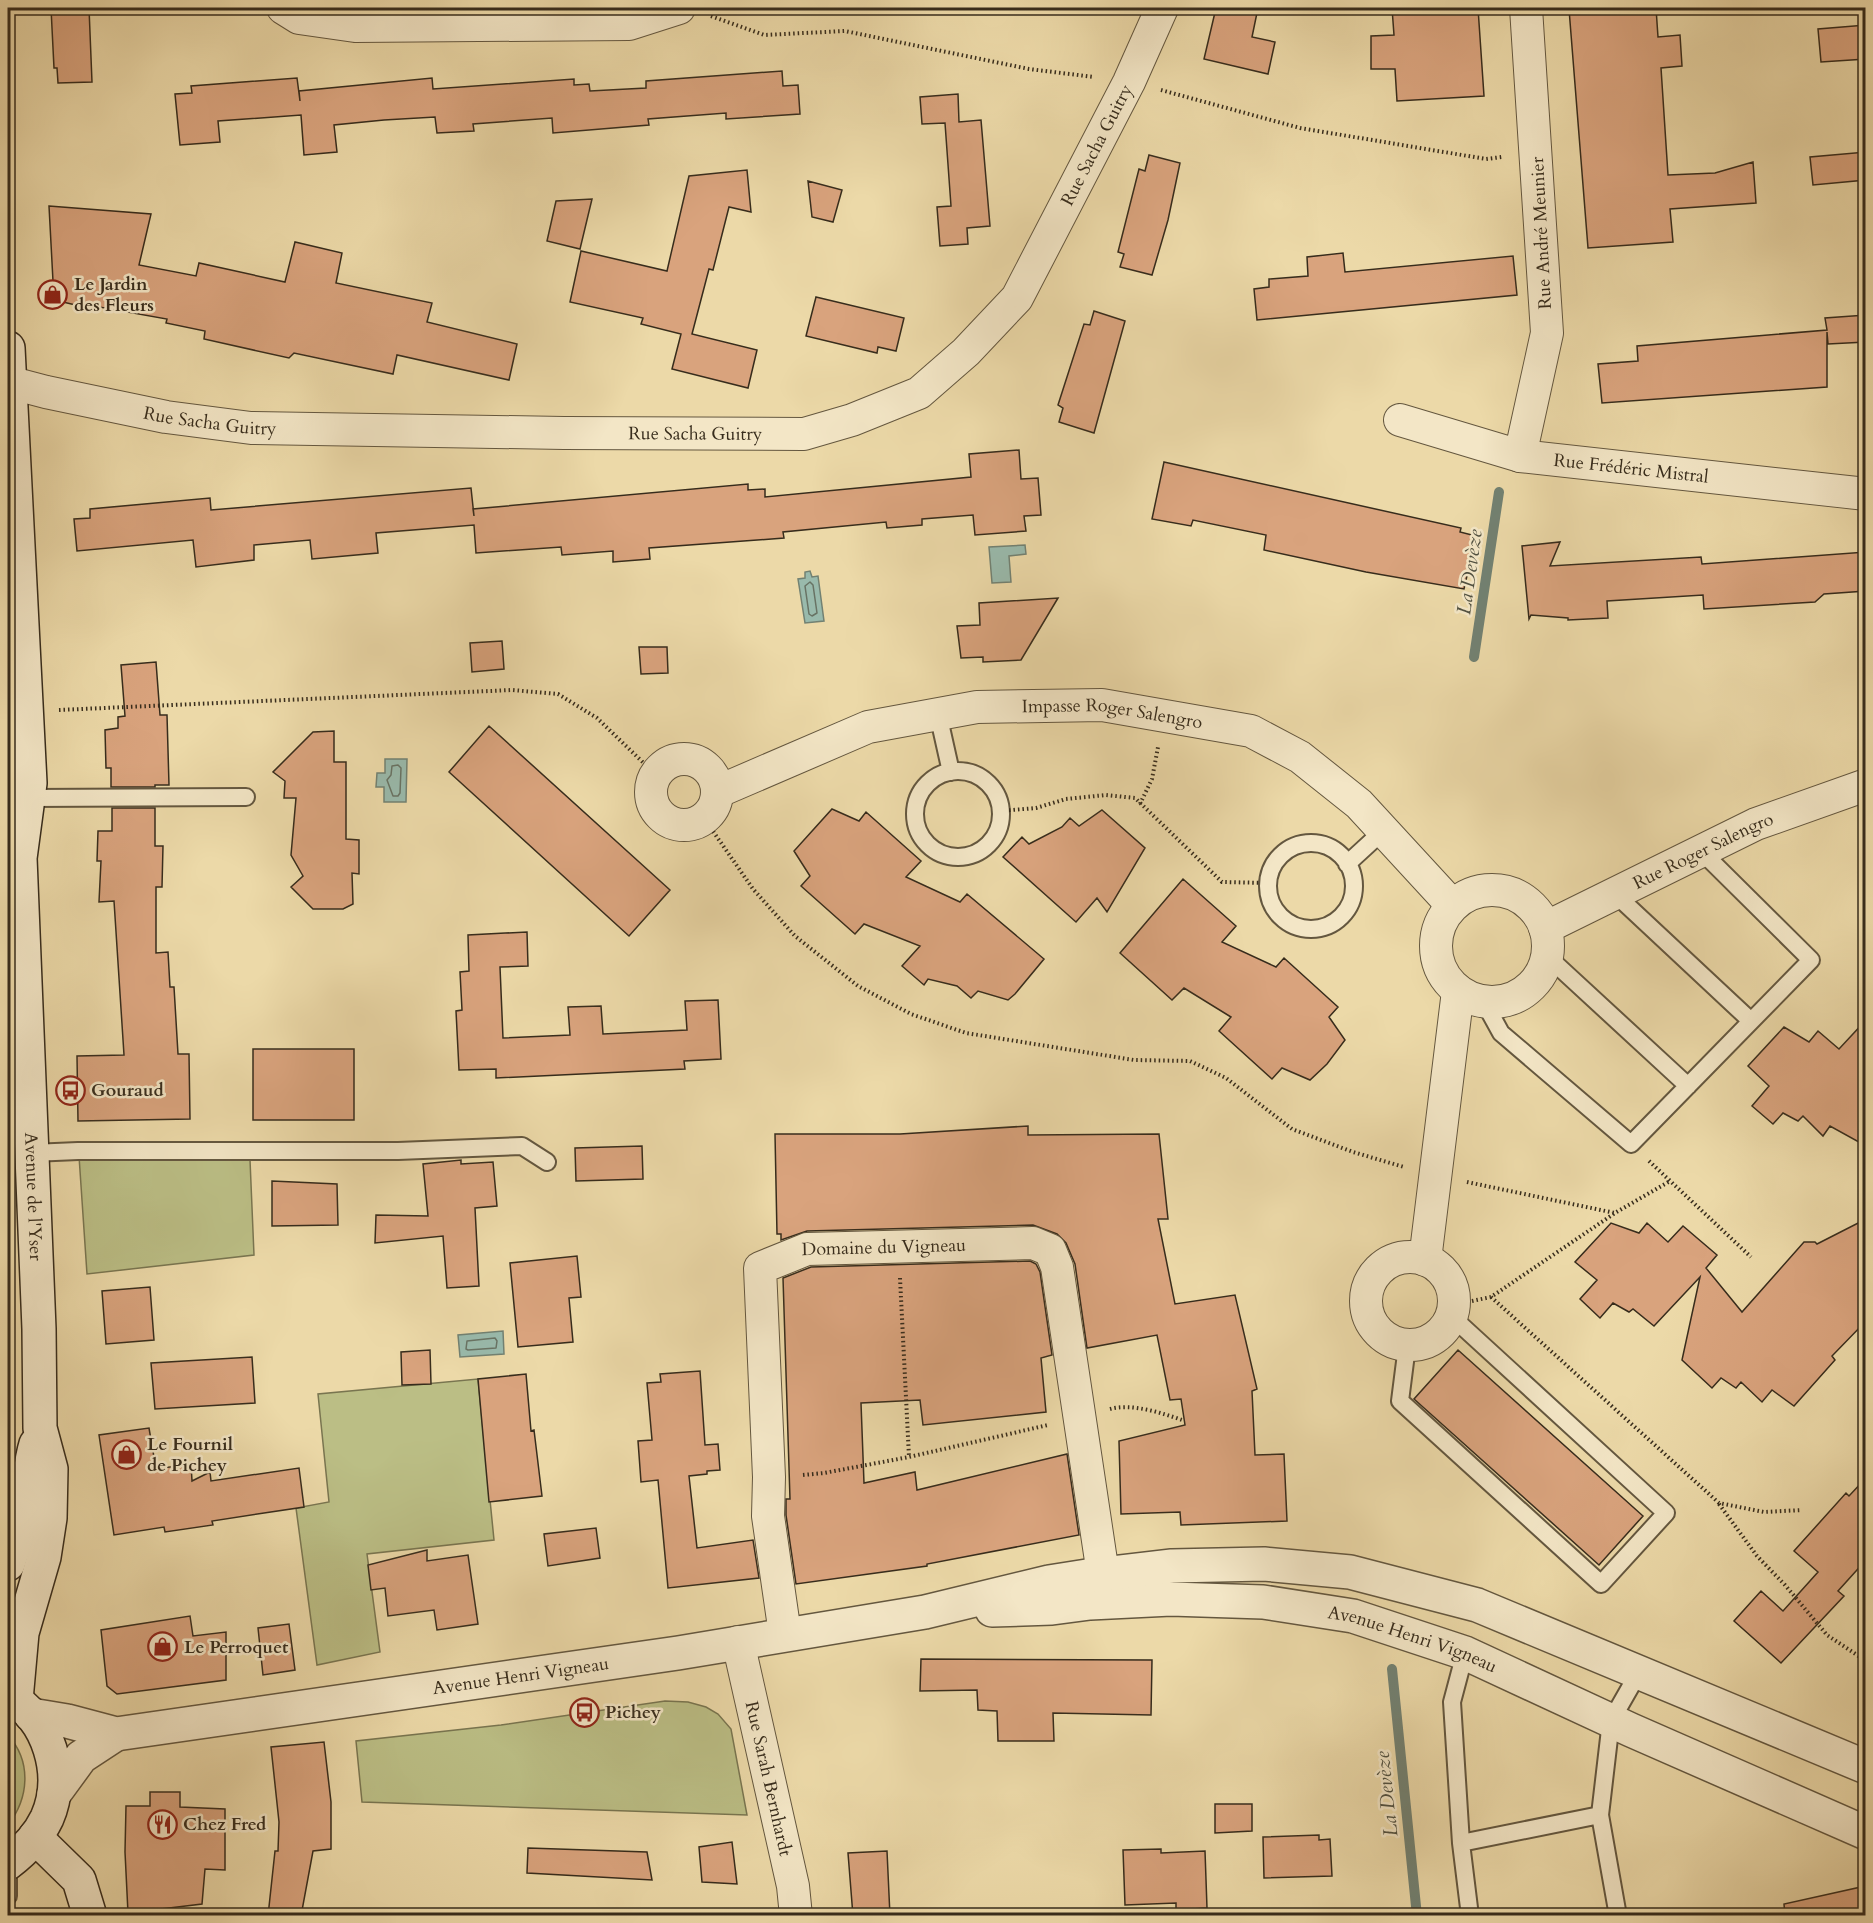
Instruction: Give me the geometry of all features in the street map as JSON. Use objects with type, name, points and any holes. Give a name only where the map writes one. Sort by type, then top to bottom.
[{"type":"street","points":[[283,8],[299,18],[319,22],[355,26],[390,26],[629,24],[679,8]]},
{"type":"street","name":"Rue Sacha Guitry","points":[[8,382],[166,417],[251,428],[804,434],[852,420],[919,393],[966,352],[1017,298],[1129,82],[1162,8]]},
{"type":"street","name":"Rue André Meunier","points":[[1520,456],[1547,333],[1526,8]]},
{"type":"street","name":"Avenue de l'Yser","points":[[8,348],[14,619],[26,712],[30,783],[18,806],[20,858],[16,964],[32,1153],[39,1329],[40,1428],[51,1469],[50,1518],[44,1557],[22,1633],[18,1704]]},
{"type":"street","name":"Rue Frédéric Mistral","points":[[1400,420],[1520,456],[1866,494]]},
{"type":"street","name":"Impasse Roger Salengro","points":[[710,805],[868,727],[977,706],[1102,705],[1251,730],[1300,757],[1359,804],[1452,905]]},
{"type":"street","points":[[682,758],[703,764],[716,781],[710,805],[694,823],[674,824],[658,813],[652,804],[650,794],[655,774],[671,760],[682,758]]},
{"type":"street","name":"Rue Roger Salengro","points":[[1546,942],[1615,894],[1756,824],[1866,785]]},
{"type":"street","points":[[1486,890],[1505,891],[1523,898],[1536,912],[1546,942],[1541,972],[1531,986],[1518,996],[1501,1002],[1471,997],[1444,977],[1437,959],[1435,940],[1441,921],[1452,905],[1468,894],[1486,890]]},
{"type":"street","points":[[1425,1260],[1436,1176],[1471,997]]},
{"type":"street","name":"Domaine du Vigneau","points":[[785,1634],[768,1516],[769,1477],[760,1268],[807,1250],[1033,1243],[1050,1250],[1057,1267],[1080,1417],[1093,1585]]},
{"type":"street","points":[[1410,1257],[1425,1260],[1437,1267],[1446,1277],[1452,1290],[1452,1310],[1444,1329],[1434,1338],[1421,1344],[1407,1346],[1393,1342],[1380,1334],[1371,1322],[1366,1307],[1366,1292],[1372,1278],[1382,1267],[1395,1259],[1410,1257]]},
{"type":"street","name":"Avenue de l'Yser","points":[[8,1564],[26,1499],[30,1466],[40,1428]]},
{"type":"street","name":"Avenue Henri Vigneau","points":[[18,1704],[116,1734],[925,1612],[1052,1608],[1093,1585],[1172,1566],[1264,1564],[1350,1572],[1477,1605],[1866,1767]]},
{"type":"street","name":"Avenue Henri Vigneau","points":[[1093,1585],[1171,1599],[1263,1602],[1353,1616],[1465,1653],[1611,1721],[1866,1833]]},
{"type":"street","name":"Rue Sarah Bernhardt","points":[[738,1642],[793,1886],[796,1916]]},
{"type":"street","points":[[8,1863],[35,1838],[47,1817],[54,1794],[51,1752],[43,1732],[18,1704]]},
{"type":"street","name":"Avenue Henri Vigneau","points":[[54,1794],[81,1757],[116,1734]]},
{"type":"street","points":[[35,1838],[79,1880],[90,1916]]},
{"type":"lane","points":[[939,714],[951,772]]},
{"type":"lane","points":[[951,772],[965,772],[989,785],[998,798],[1000,812],[999,826],[993,839],[983,849],[957,858],[943,855],[921,838],[916,825],[915,811],[918,797],[926,785],[951,772]]},
{"type":"lane","points":[[18,806],[246,797]]},
{"type":"lane","points":[[1347,864],[1384,830]]},
{"type":"lane","points":[[1304,844],[1318,844],[1332,849],[1347,864],[1354,884],[1352,898],[1342,916],[1325,927],[1310,930],[1297,927],[1284,920],[1275,910],[1269,897],[1268,883],[1271,869],[1279,857],[1291,849],[1304,844]]},
{"type":"lane","points":[[1471,997],[1501,1033],[1631,1144],[1811,960],[1701,851]]},
{"type":"lane","points":[[1615,894],[1751,1022]]},
{"type":"lane","points":[[1546,942],[1688,1086]]},
{"type":"lane","points":[[32,1153],[398,1151],[522,1146],[547,1162]]},
{"type":"lane","points":[[1407,1346],[1401,1401],[1601,1584],[1666,1514],[1452,1310]]},
{"type":"lane","points":[[1465,1653],[1452,1702],[1461,1843],[1470,1916]]},
{"type":"lane","points":[[1618,1916],[1600,1815],[1611,1721],[1639,1672]]},
{"type":"lane","points":[[1461,1843],[1600,1815]]},
{"type":"lane","points":[[8,1863],[8,1896]]},
{"type":"path","points":[[26,712],[512,690],[558,694],[597,718],[655,774]]},
{"type":"path","points":[[1140,804],[1152,779],[1163,716]]},
{"type":"path","points":[[1000,812],[1106,795],[1135,798],[1222,882],[1268,883]]},
{"type":"path","points":[[710,805],[753,889],[795,936],[858,986],[911,1014],[977,1035],[1134,1060],[1190,1061],[1226,1078],[1292,1129],[1353,1152],[1436,1176],[1615,1213]]},
{"type":"path","points":[[1631,1144],[1751,1257]]},
{"type":"path","points":[[1452,1310],[1491,1297],[1615,1213],[1670,1181]]},
{"type":"path","points":[[899,1247],[909,1457]]},
{"type":"path","points":[[1491,1297],[1719,1503],[1757,1556],[1827,1635],[1866,1661]]},
{"type":"path","points":[[769,1477],[824,1473],[909,1457],[1117,1407],[1158,1411],[1182,1420]]},
{"type":"path","points":[[1719,1503],[1764,1512],[1802,1510]]},
{"type":"green space","points":[[79,1156],[250,1160],[254,1255],[87,1274]]},
{"type":"green space","points":[[478,1379],[494,1540],[367,1554],[380,1652],[317,1665],[296,1508],[329,1502],[318,1394]]},
{"type":"green space","points":[[665,1701],[688,1702],[706,1707],[718,1714],[731,1729],[747,1815],[362,1802],[356,1741],[501,1725]]},
{"type":"green space","points":[[8,1735],[21,1757],[25,1780],[20,1803],[8,1825]]},
{"type":"water","points":[[1025,545],[1026,554],[1009,556],[1011,582],[992,583],[989,547]]},
{"type":"water","points":[[810,571],[812,577],[818,576],[824,621],[805,623],[798,579],[805,578],[805,572]]},
{"type":"water","points":[[385,759],[407,759],[406,802],[384,802],[384,787],[376,787],[377,773],[385,773]]},
{"type":"water","points":[[503,1331],[504,1354],[460,1357],[458,1335]]},
{"type":"building","points":[[51,8],[89,8],[92,82],[58,83],[57,68],[54,68]]},
{"type":"building","points":[[1216,8],[1258,8],[1252,37],[1275,42],[1268,74],[1204,59]]},
{"type":"building","points":[[1392,8],[1478,8],[1484,96],[1397,101],[1395,69],[1371,69],[1371,36],[1394,35]]},
{"type":"building","points":[[1656,8],[1658,37],[1680,35],[1682,66],[1661,68],[1668,175],[1715,173],[1753,162],[1756,203],[1670,209],[1673,242],[1588,248],[1569,9]]},
{"type":"building","points":[[1866,25],[1866,59],[1821,62],[1818,29]]},
{"type":"building","points":[[782,71],[783,86],[798,85],[800,114],[726,119],[726,113],[648,119],[649,125],[553,133],[552,118],[473,124],[474,131],[437,133],[435,117],[384,120],[334,125],[337,152],[304,155],[301,115],[218,121],[220,142],[180,145],[175,94],[192,93],[191,86],[297,78],[300,101],[299,91],[432,78],[433,89],[574,79],[574,85],[589,84],[590,91],[646,88],[646,81]]},
{"type":"building","points":[[958,94],[959,122],[981,120],[990,226],[967,228],[968,244],[940,246],[937,207],[951,206],[945,123],[922,124],[920,97]]},
{"type":"building","points":[[1866,152],[1866,180],[1813,185],[1810,157]]},
{"type":"building","points":[[1149,155],[1180,163],[1168,220],[1152,275],[1120,267],[1124,254],[1118,252],[1139,169],[1145,171]]},
{"type":"building","points":[[747,170],[751,212],[729,207],[713,270],[709,269],[692,334],[757,350],[748,388],[672,369],[681,334],[641,324],[643,318],[570,302],[581,251],[667,271],[689,176]]},
{"type":"building","points":[[808,181],[842,190],[833,222],[812,217]]},
{"type":"building","points":[[592,199],[580,249],[547,241],[556,201]]},
{"type":"building","points":[[49,206],[151,214],[139,265],[196,276],[199,263],[285,282],[295,242],[342,253],[336,283],[432,303],[427,322],[517,344],[509,380],[397,355],[393,374],[294,353],[289,358],[204,339],[205,331],[166,323],[167,319],[94,306],[93,309],[54,300]]},
{"type":"building","points":[[1343,253],[1345,272],[1513,256],[1517,295],[1257,320],[1254,289],[1269,287],[1269,279],[1308,276],[1307,257]]},
{"type":"building","points":[[816,297],[904,318],[896,351],[878,347],[877,353],[806,336]]},
{"type":"building","points":[[1094,311],[1125,321],[1094,433],[1059,422],[1063,408],[1058,405],[1084,324],[1090,325]]},
{"type":"building","points":[[1866,315],[1866,342],[1828,344],[1827,332],[1827,387],[1602,403],[1598,364],[1638,361],[1637,346],[1827,330],[1825,318]]},
{"type":"building","points":[[1019,450],[1021,479],[1038,478],[1041,515],[1024,516],[1026,531],[975,535],[973,515],[922,519],[922,525],[887,528],[886,522],[783,532],[784,538],[649,548],[650,559],[613,562],[613,551],[562,555],[561,547],[476,553],[474,525],[376,533],[378,553],[312,559],[310,540],[254,545],[254,560],[196,567],[193,540],[77,551],[74,519],[90,518],[90,509],[210,498],[211,510],[471,488],[473,509],[748,484],[748,490],[765,489],[765,497],[971,477],[969,454]]},
{"type":"building","points":[[1164,462],[1461,528],[1460,532],[1476,536],[1464,589],[1366,572],[1264,550],[1266,535],[1193,520],[1191,526],[1152,519]]},
{"type":"building","points":[[1560,542],[1550,566],[1701,557],[1702,564],[1866,552],[1866,591],[1824,594],[1815,602],[1704,609],[1703,595],[1607,601],[1608,618],[1568,620],[1568,618],[1531,615],[1529,619],[1522,546]]},
{"type":"building","points":[[1058,598],[1021,660],[983,662],[983,657],[961,658],[957,626],[980,625],[979,603]]},
{"type":"building","points":[[502,641],[504,669],[472,672],[470,643]]},
{"type":"building","points":[[639,647],[667,647],[668,673],[641,674]]},
{"type":"building","points":[[156,662],[160,715],[167,715],[169,785],[111,787],[111,768],[106,768],[105,730],[118,728],[118,717],[125,716],[121,665]]},
{"type":"building","points":[[489,726],[670,890],[629,936],[449,772]]},
{"type":"building","points":[[334,731],[334,762],[346,762],[346,839],[359,840],[359,874],[352,873],[353,904],[343,909],[313,909],[291,887],[303,876],[291,855],[296,798],[284,798],[285,781],[273,772],[313,732]]},
{"type":"building","points":[[112,808],[155,808],[155,846],[163,846],[162,887],[156,887],[156,953],[168,952],[170,987],[174,987],[178,1054],[189,1054],[190,1119],[78,1121],[77,1056],[124,1055],[114,901],[99,902],[101,861],[97,861],[98,831],[112,831]]},
{"type":"building","points":[[832,809],[859,821],[866,812],[921,861],[906,877],[960,902],[967,894],[1044,959],[1015,994],[1008,1000],[978,991],[971,998],[957,986],[928,979],[924,985],[902,966],[920,946],[864,924],[855,934],[801,886],[810,876],[794,851]]},
{"type":"building","points":[[1102,810],[1145,848],[1107,912],[1097,898],[1076,922],[1003,857],[1022,837],[1029,844],[1062,827],[1070,818],[1079,826]]},
{"type":"building","points":[[1183,879],[1236,926],[1222,942],[1276,967],[1284,958],[1338,1007],[1329,1017],[1345,1040],[1327,1064],[1310,1080],[1282,1068],[1272,1079],[1219,1031],[1231,1017],[1184,988],[1172,1000],[1120,953]]},
{"type":"building","points":[[527,932],[528,966],[500,967],[503,1038],[570,1035],[568,1007],[601,1006],[603,1034],[687,1030],[685,1001],[718,1000],[721,1059],[684,1061],[685,1069],[496,1078],[496,1069],[459,1070],[456,1011],[462,1010],[460,972],[469,971],[468,935]]},
{"type":"building","points":[[1866,1020],[1866,1146],[1830,1126],[1823,1136],[1803,1116],[1798,1121],[1783,1113],[1773,1124],[1752,1106],[1769,1086],[1748,1066],[1784,1027],[1809,1042],[1818,1031],[1839,1049]]},
{"type":"building","points":[[253,1049],[354,1049],[354,1120],[253,1120]]},
{"type":"building","points":[[1028,1126],[1028,1135],[1159,1134],[1168,1219],[1158,1219],[1175,1304],[1235,1295],[1257,1389],[1252,1391],[1255,1455],[1284,1454],[1287,1521],[1181,1525],[1180,1512],[1121,1514],[1119,1441],[1185,1425],[1181,1399],[1170,1400],[1157,1335],[1087,1348],[1075,1264],[1066,1243],[1057,1234],[1033,1225],[807,1231],[781,1240],[781,1234],[777,1234],[775,1134],[900,1134]]},
{"type":"building","points":[[642,1146],[643,1179],[576,1181],[575,1148]]},
{"type":"building","points":[[461,1160],[461,1164],[493,1162],[497,1206],[475,1208],[479,1286],[447,1288],[443,1236],[375,1243],[376,1215],[428,1216],[423,1164]]},
{"type":"building","points":[[272,1181],[337,1184],[338,1225],[272,1226]]},
{"type":"building","points":[[1866,1219],[1866,1321],[1832,1356],[1835,1360],[1794,1406],[1772,1390],[1762,1402],[1741,1382],[1736,1388],[1721,1378],[1712,1388],[1682,1360],[1700,1277],[1654,1326],[1633,1309],[1629,1312],[1613,1303],[1600,1318],[1580,1299],[1597,1280],[1575,1262],[1611,1223],[1639,1233],[1647,1223],[1668,1242],[1683,1226],[1717,1255],[1706,1268],[1742,1312],[1804,1242],[1817,1244]]},
{"type":"building","points":[[577,1256],[581,1297],[569,1298],[573,1342],[518,1347],[510,1263]]},
{"type":"building","points":[[1030,1261],[1036,1264],[1040,1272],[1052,1355],[1041,1358],[1046,1412],[923,1425],[920,1400],[861,1403],[864,1483],[915,1472],[917,1490],[1067,1454],[1079,1535],[927,1564],[927,1566],[796,1584],[786,1515],[786,1499],[790,1499],[783,1278],[811,1267]]},
{"type":"building","points":[[150,1287],[154,1340],[106,1344],[102,1291]]},
{"type":"building","points":[[430,1350],[431,1384],[402,1385],[401,1352]]},
{"type":"building","points":[[1458,1350],[1643,1516],[1599,1565],[1414,1399]]},
{"type":"building","points":[[252,1357],[255,1403],[155,1409],[151,1363]]},
{"type":"building","points":[[700,1371],[705,1445],[718,1444],[720,1470],[689,1476],[697,1548],[753,1540],[759,1578],[668,1588],[658,1480],[641,1482],[638,1441],[652,1440],[647,1383],[661,1382],[660,1374]]},
{"type":"building","points":[[526,1374],[531,1431],[534,1430],[542,1496],[489,1502],[478,1379]]},
{"type":"building","points":[[149,1428],[156,1469],[191,1464],[192,1481],[210,1472],[211,1481],[299,1468],[304,1507],[212,1521],[213,1525],[165,1532],[164,1527],[114,1535],[99,1435]]},
{"type":"building","points":[[1866,1478],[1866,1560],[1838,1591],[1844,1596],[1781,1663],[1734,1621],[1761,1591],[1783,1611],[1818,1572],[1794,1551],[1846,1493],[1849,1496]]},
{"type":"building","points":[[596,1528],[600,1558],[548,1566],[544,1534]]},
{"type":"building","points":[[427,1550],[427,1561],[468,1555],[478,1624],[437,1630],[434,1610],[388,1616],[385,1588],[371,1590],[368,1565]]},
{"type":"building","name":"Le Perroquet","points":[[190,1616],[193,1636],[226,1632],[226,1680],[117,1694],[107,1686],[101,1630]]},
{"type":"building","points":[[289,1624],[295,1670],[263,1675],[258,1628]]},
{"type":"building","points":[[921,1659],[1152,1660],[1151,1715],[1053,1713],[1054,1741],[998,1741],[997,1711],[978,1710],[977,1690],[920,1691]]},
{"type":"building","points":[[324,1742],[331,1802],[331,1849],[313,1851],[301,1916],[268,1916],[275,1851],[278,1851],[279,1822],[271,1747]]},
{"type":"building","points":[[150,1792],[180,1792],[180,1807],[225,1809],[225,1870],[205,1869],[202,1904],[128,1913],[125,1852],[126,1806],[150,1806]]},
{"type":"building","points":[[1215,1804],[1252,1804],[1252,1831],[1215,1833]]},
{"type":"building","points":[[1319,1835],[1319,1840],[1330,1839],[1332,1876],[1264,1878],[1263,1837]]},
{"type":"building","points":[[732,1842],[737,1884],[702,1882],[699,1847]]},
{"type":"building","points":[[528,1848],[647,1852],[652,1880],[527,1873]]},
{"type":"building","points":[[1161,1849],[1161,1853],[1205,1851],[1207,1908],[1176,1910],[1176,1903],[1125,1905],[1123,1850]]},
{"type":"building","points":[[887,1851],[890,1916],[853,1916],[848,1853]]},
{"type":"building","points":[[1861,1887],[1866,1916],[1785,1916],[1784,1904]]},
{"type":"waterway","name":"La Devèze","points":[[1474,657],[1499,492]]},
{"type":"waterway","name":"La Devèze","points":[[1392,1669],[1417,1916]]},
{"type":"place","name":"Le Jardin des Fleurs","points":[[53,294]]},
{"type":"place","name":"Gouraud","points":[[70,1090]]},
{"type":"place","name":"Le Fournil de Pichey","points":[[126,1454]]},
{"type":"place","name":"Le Perroquet","points":[[163,1647]]},
{"type":"place","name":"Pichey","points":[[584,1712]]},
{"type":"place","name":"Chez Fred","points":[[162,1824]]}]
